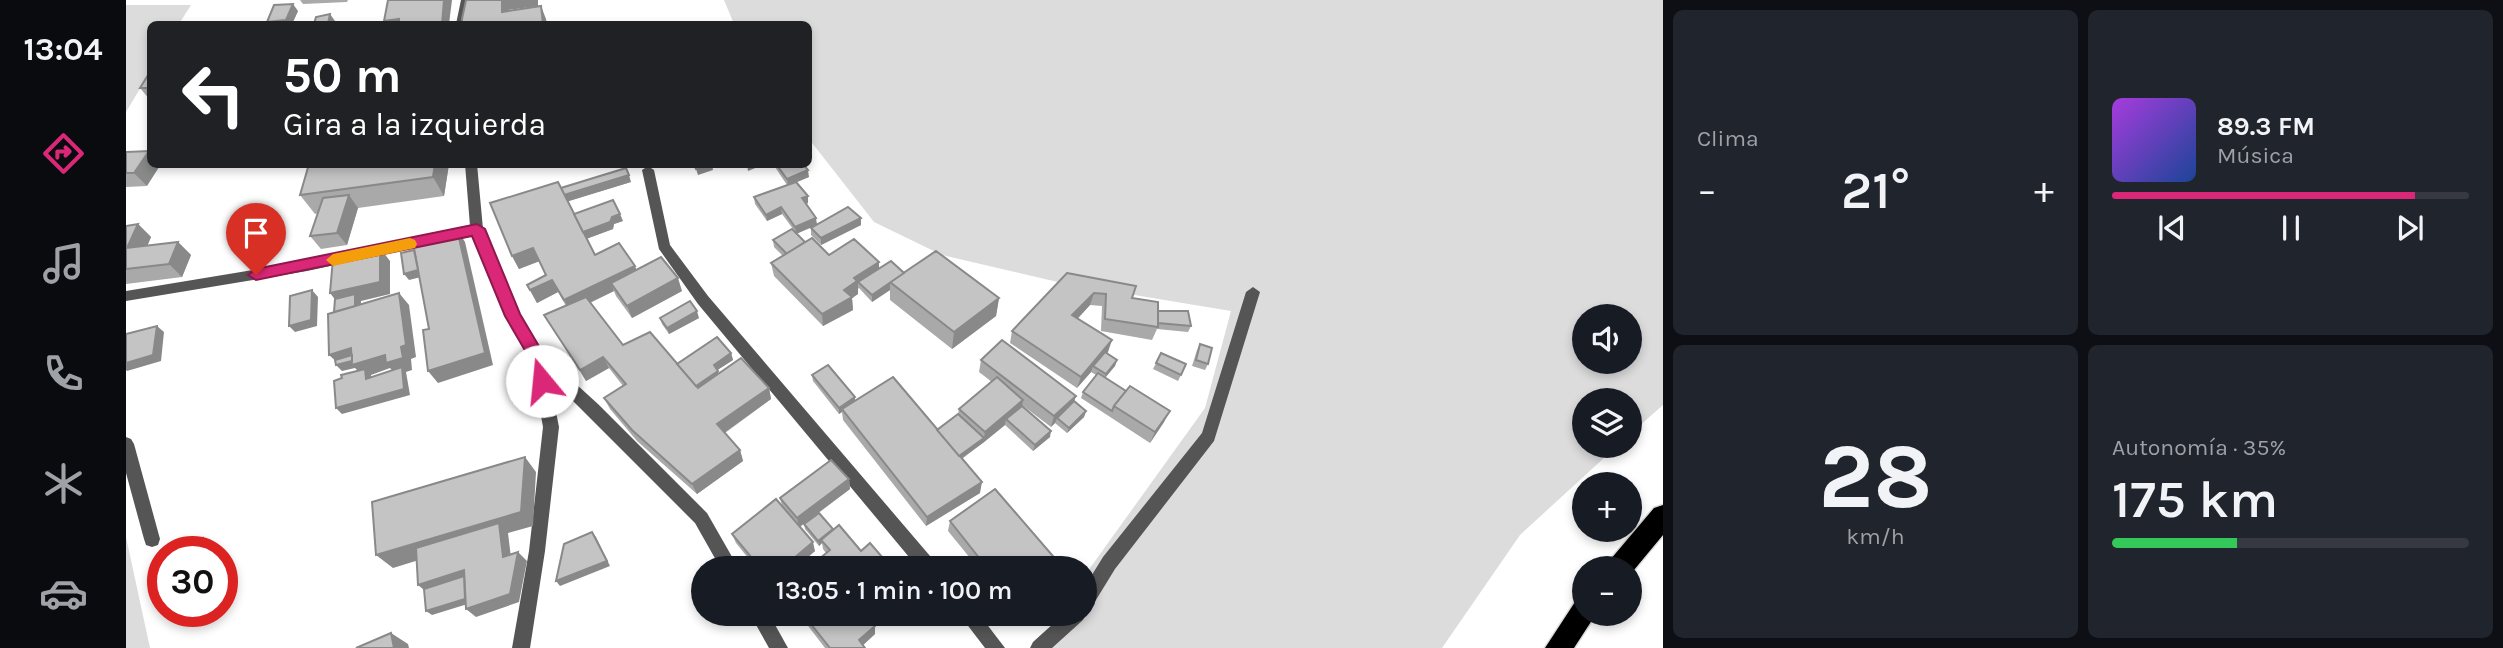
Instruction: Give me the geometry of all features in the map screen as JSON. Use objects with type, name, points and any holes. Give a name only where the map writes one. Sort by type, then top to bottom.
[{"type":"highway","points":[[1630,556],[1663,516]]},
{"type":"highway","points":[[1558,648],[1573,626]]},
{"type":"street","points":[[462,21],[466,0]]},
{"type":"street","points":[[471,168],[477,229],[513,316],[538,358],[593,409],[701,518],[724,556]]},
{"type":"street","points":[[648,170],[664,246],[703,300],[918,556]]},
{"type":"street","points":[[126,296],[307,266],[477,229]]},
{"type":"street","points":[[1097,583],[1209,436],[1253,292]]},
{"type":"street","points":[[521,648],[537,551],[551,427],[538,358]]},
{"type":"street","points":[[126,444],[151,536]]},
{"type":"street","points":[[766,626],[779,648]]},
{"type":"street","points":[[978,626],[996,648]]},
{"type":"street","points":[[1039,648],[1064,626]]},
{"type":"shaded area","points":[[724,0],[1663,0],[1663,405],[1642,424],[1642,388],[1572,388],[1572,458],[1604,458],[1589,472],[1572,472],[1572,487],[1520,535],[1442,648],[1048,648],[1058,626],[1097,626],[1097,558],[1205,408],[1231,311],[1062,283],[942,255],[874,222],[812,143],[812,21],[733,21]]},
{"type":"shaded area","points":[[126,5],[191,5],[181,21],[147,21],[147,77],[126,112]]},
{"type":"shaded area","points":[[126,537],[150,648],[126,648]]},
{"type":"building","points":[[388,0],[444,0],[442,21],[384,21]]},
{"type":"building","points":[[466,0],[502,0],[502,12],[541,6],[543,21],[462,21]]},
{"type":"building","points":[[293,4],[286,20],[267,21],[274,5]]},
{"type":"building","points":[[330,14],[329,21],[315,21],[316,17]]},
{"type":"building","points":[[147,77],[147,88],[140,88]]},
{"type":"building","points":[[147,151],[134,173],[126,173],[126,152]]},
{"type":"building","points":[[308,168],[434,168],[433,177],[300,195]]},
{"type":"building","points":[[626,168],[629,175],[564,195],[561,188]]},
{"type":"building","points":[[779,168],[808,170],[787,179]]},
{"type":"building","points":[[558,182],[595,255],[619,243],[635,266],[564,300],[552,280],[530,290],[527,285],[546,275],[533,248],[512,256],[490,203]]},
{"type":"building","points":[[796,182],[808,196],[802,198],[816,218],[795,227],[781,207],[766,215],[754,197]]},
{"type":"building","points":[[349,195],[337,233],[310,236],[323,198]]},
{"type":"building","points":[[613,200],[620,214],[612,217],[610,222],[583,232],[574,214]]},
{"type":"building","points":[[848,207],[861,218],[821,238],[811,228]]},
{"type":"building","points":[[138,224],[127,248],[178,242],[169,264],[126,269],[126,226]]},
{"type":"building","points":[[457,229],[485,353],[428,371],[423,330],[429,329],[413,243]]},
{"type":"building","points":[[792,229],[805,242],[787,254],[773,240]]},
{"type":"building","points":[[812,238],[829,255],[854,239],[879,262],[854,278],[857,281],[844,290],[852,297],[822,314],[771,263]]},
{"type":"building","points":[[380,248],[380,282],[330,293],[333,258]]},
{"type":"building","points":[[414,250],[418,270],[404,274],[401,253]]},
{"type":"building","points":[[936,251],[999,298],[954,332],[890,282]]},
{"type":"building","points":[[661,257],[678,278],[627,306],[611,283]]},
{"type":"building","points":[[891,261],[904,273],[872,295],[858,282]]},
{"type":"building","points":[[1067,273],[1136,286],[1132,298],[1158,302],[1158,327],[1105,319],[1106,294],[1094,293],[1072,315],[1112,340],[1081,377],[1012,331]]},
{"type":"building","points":[[312,290],[311,320],[289,326],[290,296]]},
{"type":"building","points":[[399,293],[406,345],[401,347],[403,358],[386,363],[385,355],[352,365],[351,348],[329,355],[328,314]]},
{"type":"building","points":[[355,294],[355,306],[334,312],[335,299]]},
{"type":"building","points":[[586,297],[623,345],[650,332],[698,388],[741,358],[769,388],[717,424],[740,450],[692,484],[632,430],[604,398],[626,384],[603,357],[580,370],[544,315]]},
{"type":"building","points":[[690,301],[697,311],[667,328],[660,318]]},
{"type":"building","points":[[1158,311],[1188,311],[1191,326],[1158,323]]},
{"type":"building","points":[[157,326],[153,355],[126,363],[126,334]]},
{"type":"building","points":[[717,337],[731,353],[714,365],[718,371],[696,386],[677,364]]},
{"type":"building","points":[[1002,340],[1076,396],[1054,416],[981,360]]},
{"type":"building","points":[[1200,344],[1212,348],[1208,364],[1196,360]]},
{"type":"building","points":[[1105,352],[1117,360],[1106,374],[1093,366]]},
{"type":"building","points":[[1161,353],[1186,364],[1181,375],[1156,363]]},
{"type":"building","points":[[352,355],[352,361],[336,365],[335,360]]},
{"type":"building","points":[[828,365],[855,397],[839,408],[812,375]]},
{"type":"building","points":[[402,367],[404,389],[336,408],[334,381],[342,378],[341,375],[365,369],[366,379]]},
{"type":"building","points":[[1098,373],[1126,391],[1112,411],[1083,392]]},
{"type":"building","points":[[893,377],[982,482],[927,517],[842,409]]},
{"type":"building","points":[[997,377],[1023,400],[985,432],[959,409]]},
{"type":"building","points":[[1130,386],[1170,411],[1155,432],[1114,406]]},
{"type":"building","points":[[1074,401],[1086,411],[1069,428],[1057,418]]},
{"type":"building","points":[[1022,406],[1051,431],[1035,445],[1006,419]]},
{"type":"building","points":[[958,414],[984,438],[959,456],[937,430]]},
{"type":"building","points":[[525,457],[521,512],[376,555],[372,502]]},
{"type":"building","points":[[831,460],[849,479],[797,518],[780,498]]},
{"type":"building","points":[[995,489],[1053,556],[978,556],[950,521]]},
{"type":"building","points":[[776,499],[813,542],[796,556],[750,556],[732,534]]},
{"type":"building","points":[[819,513],[833,529],[818,541],[804,524]]},
{"type":"building","points":[[499,523],[503,557],[518,552],[510,594],[466,609],[464,570],[418,585],[416,548]]},
{"type":"building","points":[[839,525],[861,551],[870,543],[881,556],[823,556],[830,550],[821,540]]},
{"type":"building","points":[[592,532],[607,561],[556,581],[564,544]]},
{"type":"building","points":[[464,576],[465,599],[426,611],[424,589]]},
{"type":"building","points":[[813,626],[875,626],[859,640],[865,648],[830,648]]},
{"type":"building","points":[[391,633],[394,648],[356,648]]},
{"type":"slow traffic","points":[[333,260],[410,244]]},
{"type":"route","points":[[256,275],[477,229],[513,316],[538,358],[542,381]]}]
